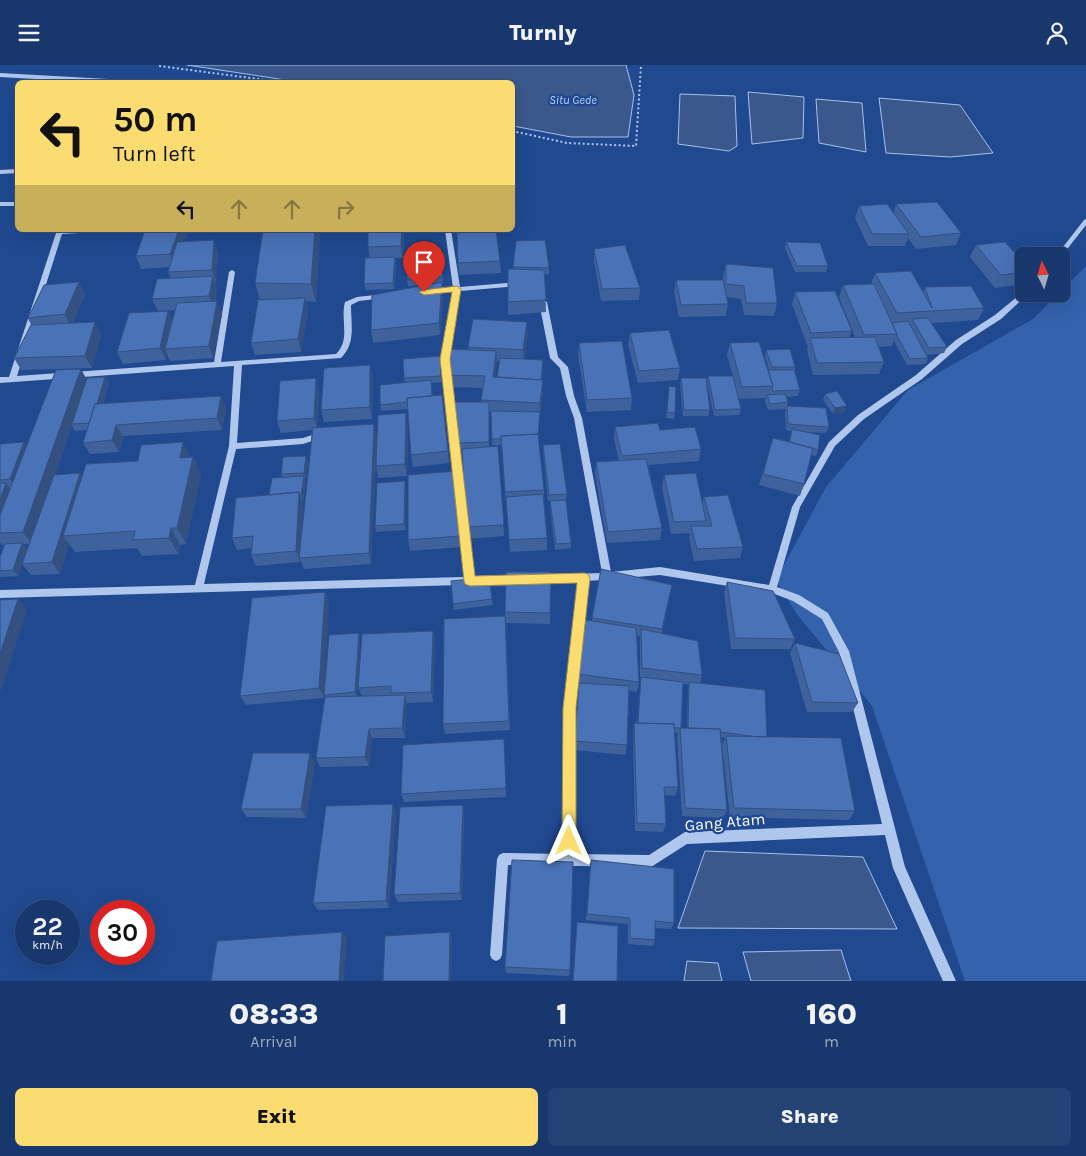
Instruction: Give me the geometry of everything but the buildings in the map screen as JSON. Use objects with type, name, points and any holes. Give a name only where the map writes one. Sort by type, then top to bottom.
[{"type":"street","points":[[0,75],[91,80]]},
{"type":"street","points":[[0,172],[15,171]]},
{"type":"street","points":[[0,204],[15,204]]},
{"type":"street","points":[[1066,247],[1086,221]]},
{"type":"street","points":[[12,379],[60,232]]},
{"type":"street","points":[[448,232],[457,289],[445,359],[470,581]]},
{"type":"street","points":[[218,364],[232,272]]},
{"type":"street","points":[[420,293],[530,283]]},
{"type":"street","points":[[540,291],[554,358],[564,367],[570,396],[578,418],[607,576]]},
{"type":"street","points":[[0,380],[338,356],[346,351],[348,342],[347,304],[357,299],[393,295]]},
{"type":"street","points":[[772,589],[796,507],[832,444],[861,417],[919,377],[959,342],[998,317],[1015,303]]},
{"type":"street","points":[[199,587],[233,446],[238,362]]},
{"type":"street","points":[[233,446],[303,441],[331,433]]},
{"type":"street","points":[[0,594],[199,587],[584,578],[660,571],[772,589],[796,598],[825,616],[844,651],[899,868],[950,981]]},
{"type":"street","points":[[569,860],[569,708],[584,578]]},
{"type":"street","name":"Gang Atam","points":[[496,955],[503,859],[651,861],[685,838],[890,829]]},
{"type":"path","points":[[151,65],[264,80]]},
{"type":"path","points":[[515,132],[567,143],[636,147],[641,65]]},
{"type":"shaded area","points":[[1086,266],[1086,981],[965,981],[872,706],[796,613],[776,580],[826,487],[908,390],[1033,319],[1049,303],[1070,303],[1070,282]]},
{"type":"water","name":"Situ Gede","points":[[187,65],[626,65],[634,95],[628,137],[571,137],[515,126],[515,80],[286,80]]},
{"type":"water","points":[[748,92],[804,97],[803,138],[752,144]]},
{"type":"water","points":[[680,94],[735,96],[737,146],[729,151],[678,144]]},
{"type":"water","points":[[879,98],[960,105],[993,153],[950,157],[886,153]]},
{"type":"water","points":[[816,99],[862,103],[866,152],[819,143]]},
{"type":"water","points":[[705,851],[863,857],[897,929],[678,928]]},
{"type":"water","points":[[841,950],[851,981],[751,981],[743,952]]},
{"type":"water","points":[[687,961],[718,963],[722,981],[684,981]]},
{"type":"route","points":[[424,292],[457,289],[445,359],[470,581],[584,578],[569,708],[569,841]]}]
